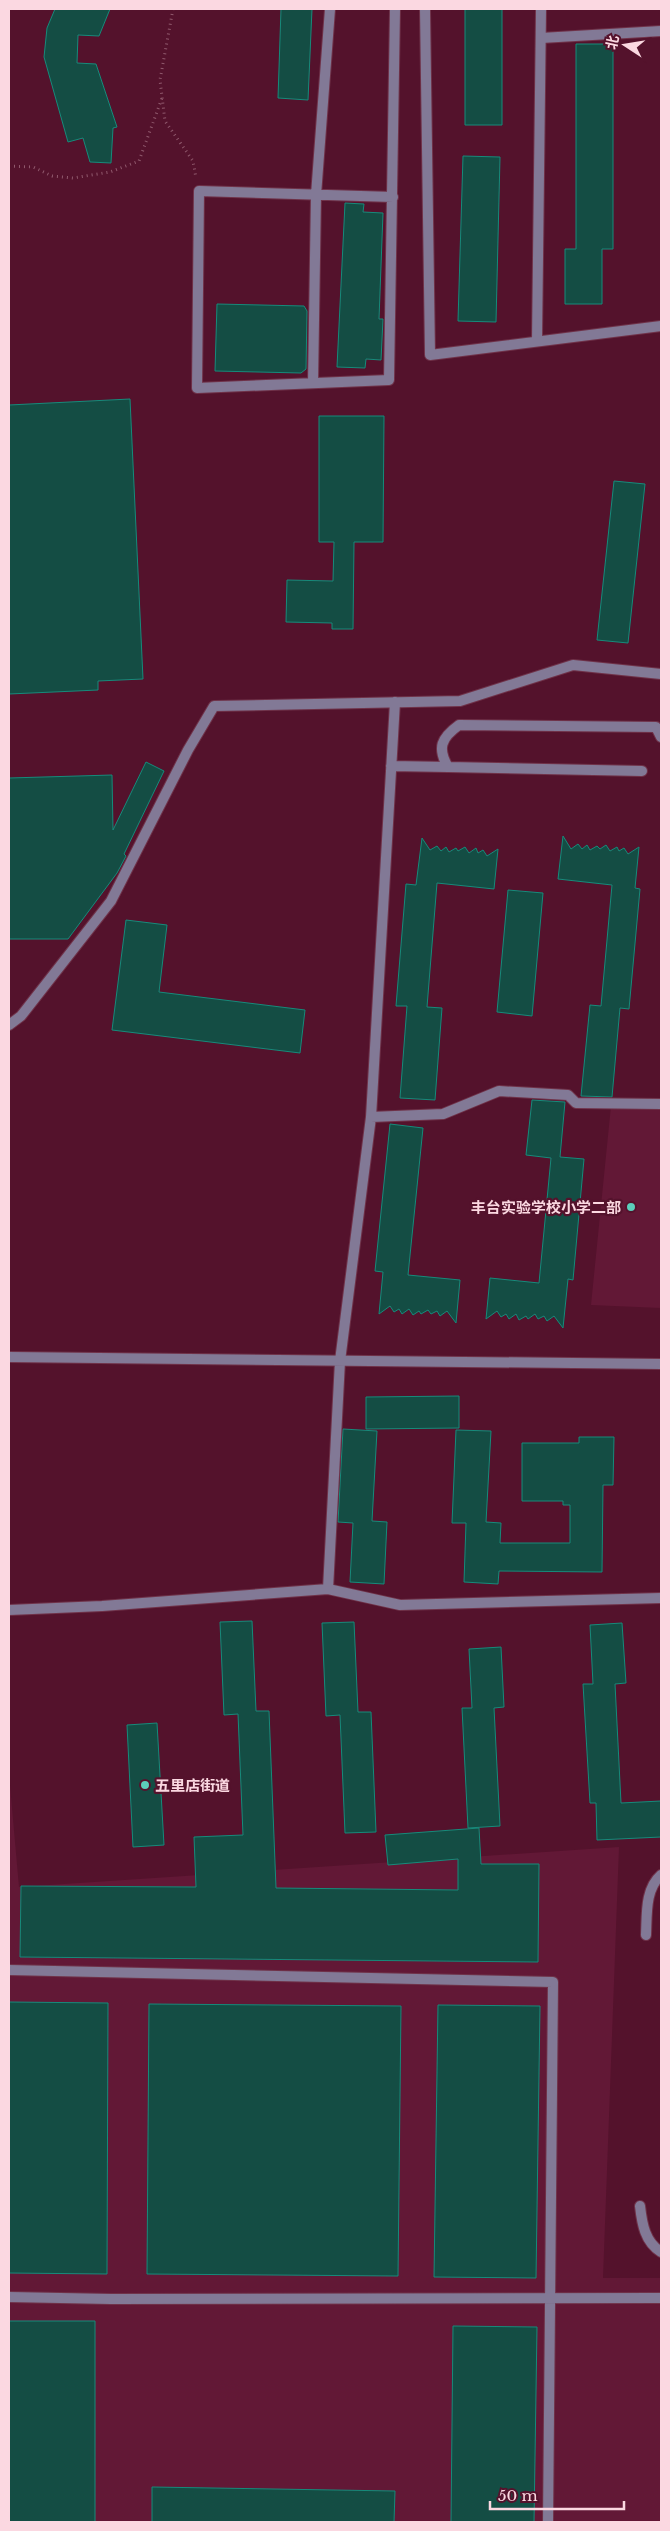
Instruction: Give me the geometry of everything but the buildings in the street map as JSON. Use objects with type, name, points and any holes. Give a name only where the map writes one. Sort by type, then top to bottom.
[{"type":"street","points":[[313,383],[316,195],[330,9]]},
{"type":"street","points":[[393,197],[199,191],[197,388],[390,380],[393,197],[395,9]]},
{"type":"street","points":[[426,9],[430,355],[661,326]]},
{"type":"street","points":[[537,341],[541,9]]},
{"type":"street","points":[[541,38],[661,31]]},
{"type":"street","points":[[9,1025],[21,1016],[111,901],[188,750],[214,706],[460,701],[573,665],[661,674]]},
{"type":"street","points":[[328,1589],[340,1361],[371,1117],[395,702]]},
{"type":"street","points":[[448,768],[441,756],[442,742],[448,733],[459,725],[656,727],[661,736]]},
{"type":"street","points":[[391,766],[642,771]]},
{"type":"street","points":[[371,1117],[443,1114],[499,1091],[568,1095],[576,1104],[661,1104]]},
{"type":"street","points":[[9,1356],[661,1364]]},
{"type":"street","points":[[9,1610],[102,1606],[328,1589],[400,1605],[661,1598]]},
{"type":"street","points":[[646,1935],[651,1892],[654,1882],[661,1875]]},
{"type":"street","points":[[9,1970],[553,1982],[548,2522]]},
{"type":"street","points":[[640,2206],[647,2237],[655,2248],[661,2252]]},
{"type":"street","points":[[9,2297],[111,2299],[661,2298]]},
{"type":"path","points":[[173,9],[160,80],[165,120],[194,161],[199,191]]},
{"type":"path","points":[[9,166],[33,166],[52,176],[73,178],[110,172],[140,161],[162,98]]},
{"type":"shaded area","name":"丰台实验学校小学二部","points":[[611,1106],[661,1109],[661,1308],[591,1305]]},
{"type":"shaded area","points":[[9,1774],[19,1887],[619,1847],[603,2278],[661,2278],[661,2522],[9,2522]]},
{"type":"place","name":"丰台实验学校小学二部","points":[[631,1207]]},
{"type":"place","name":"五里店街道","points":[[145,1785]]}]
